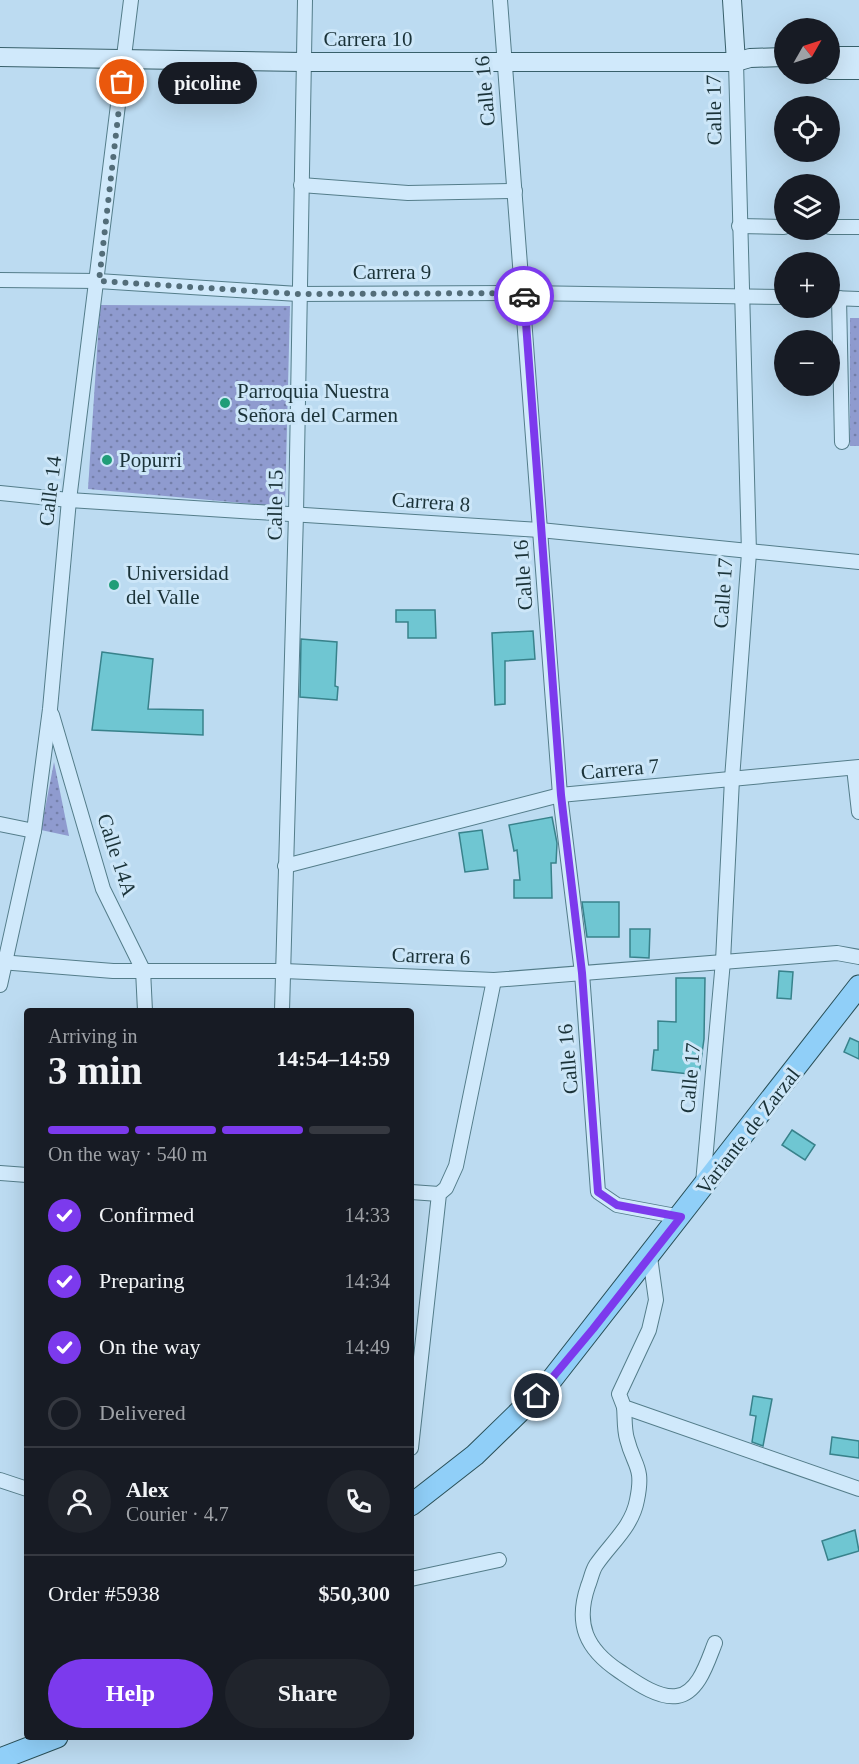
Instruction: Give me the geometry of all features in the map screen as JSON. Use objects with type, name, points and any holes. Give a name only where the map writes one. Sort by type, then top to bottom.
[{"type":"main road","name":"Variante de Zarzal","points":[[414,1503],[474,1455],[549,1383],[859,988]]},
{"type":"main road","points":[[0,1759],[49,1740]]},
{"type":"street","name":"Calle 14","points":[[0,985],[2,962],[34,831],[50,710],[69,500],[99,281],[131,0]]},
{"type":"street","name":"Calle 15","points":[[282,1008],[296,513],[298,294],[305,0]]},
{"type":"street","name":"Calle 16","points":[[500,0],[561,795],[582,973],[598,1192],[617,1205],[681,1217]]},
{"type":"street","name":"Calle 17","points":[[702,1188],[723,961],[732,779],[749,553],[736,62],[732,0]]},
{"type":"street","points":[[840,56],[859,56]]},
{"type":"street","name":"Carrera 10","points":[[0,57],[303,62],[503,60],[736,62],[750,58],[774,57]]},
{"type":"street","name":"Carrera 10","points":[[736,62],[748,69],[774,69]]},
{"type":"street","points":[[840,70],[859,70]]},
{"type":"street","points":[[301,185],[408,193],[515,191]]},
{"type":"street","points":[[739,226],[774,227]]},
{"type":"street","points":[[840,227],[859,227]]},
{"type":"street","name":"Carrera 9","points":[[0,280],[99,281],[298,294],[524,293],[774,297]]},
{"type":"street","points":[[840,298],[859,299]]},
{"type":"street","points":[[835,318],[842,442]]},
{"type":"street","name":"Carrera 8","points":[[0,493],[69,500],[540,530],[749,553],[859,562]]},
{"type":"street","name":"Calle 14A","points":[[50,710],[103,889],[143,970],[145,1008]]},
{"type":"street","points":[[856,768],[859,812]]},
{"type":"street","name":"Carrera 7","points":[[285,866],[561,795],[856,768]]},
{"type":"street","points":[[0,824],[34,831]]},
{"type":"street","name":"Carrera 6","points":[[2,962],[113,971],[284,971],[494,980],[837,953],[859,957]]},
{"type":"street","points":[[414,1422],[440,1194],[456,1166],[494,980]]},
{"type":"street","points":[[0,1173],[24,1175]]},
{"type":"street","points":[[414,1192],[440,1194]]},
{"type":"street","points":[[650,1257],[656,1300],[649,1330],[620,1394],[624,1407],[626,1437],[640,1470],[637,1503],[631,1521],[595,1567],[584,1597],[583,1629],[593,1648],[609,1664],[634,1681],[663,1695],[677,1696],[687,1692],[697,1682],[715,1642]]},
{"type":"street","points":[[624,1407],[859,1489]]},
{"type":"street","points":[[0,1480],[24,1488]]},
{"type":"street","points":[[414,1578],[499,1560]]},
{"type":"shaded area","points":[[100,305],[290,306],[285,507],[88,489]]},
{"type":"shaded area","points":[[850,318],[859,318],[859,446],[850,446]]},
{"type":"shaded area","points":[[54,762],[69,836],[41,830]]},
{"type":"building","points":[[396,610],[435,610],[436,638],[408,638],[408,622],[396,622]]},
{"type":"building","points":[[533,631],[535,659],[505,661],[505,704],[495,705],[492,633]]},
{"type":"building","points":[[301,639],[337,642],[335,686],[338,687],[337,700],[300,697]]},
{"type":"building","points":[[102,652],[153,659],[148,709],[203,710],[203,735],[92,730]]},
{"type":"building","points":[[552,817],[557,843],[556,863],[551,863],[552,898],[514,898],[514,880],[520,880],[517,850],[514,851],[509,825]]},
{"type":"building","points":[[482,830],[488,869],[465,872],[459,833]]},
{"type":"building","points":[[582,902],[619,902],[619,937],[587,937]]},
{"type":"building","points":[[630,929],[650,929],[649,958],[630,957]]},
{"type":"building","points":[[779,971],[793,972],[791,999],[777,998]]},
{"type":"building","points":[[676,978],[705,978],[704,1039],[699,1075],[652,1070],[654,1050],[658,1050],[658,1021],[676,1022]]},
{"type":"building","points":[[850,1038],[859,1042],[859,1059],[844,1052]]},
{"type":"building","points":[[792,1130],[815,1145],[805,1160],[782,1145]]},
{"type":"building","points":[[753,1396],[772,1399],[763,1446],[752,1442],[756,1416],[750,1415]]},
{"type":"building","points":[[832,1437],[859,1441],[859,1458],[830,1454]]},
{"type":"building","points":[[855,1530],[859,1551],[828,1560],[822,1541]]},
{"type":"way so far","points":[[122,82],[99,281],[298,294],[524,293],[524,296]]},
{"type":"place","name":"picoline","points":[[122,82]]},
{"type":"place","name":"Parroquia Nuestra Señora del Carmen","points":[[225,403]]},
{"type":"place","name":"Popurri","points":[[107,460]]},
{"type":"place","name":"Universidad del Valle","points":[[114,585]]},
{"type":"route","points":[[524,296],[561,795],[582,973],[595,1125],[598,1192],[617,1205],[681,1217],[537,1396]]}]
